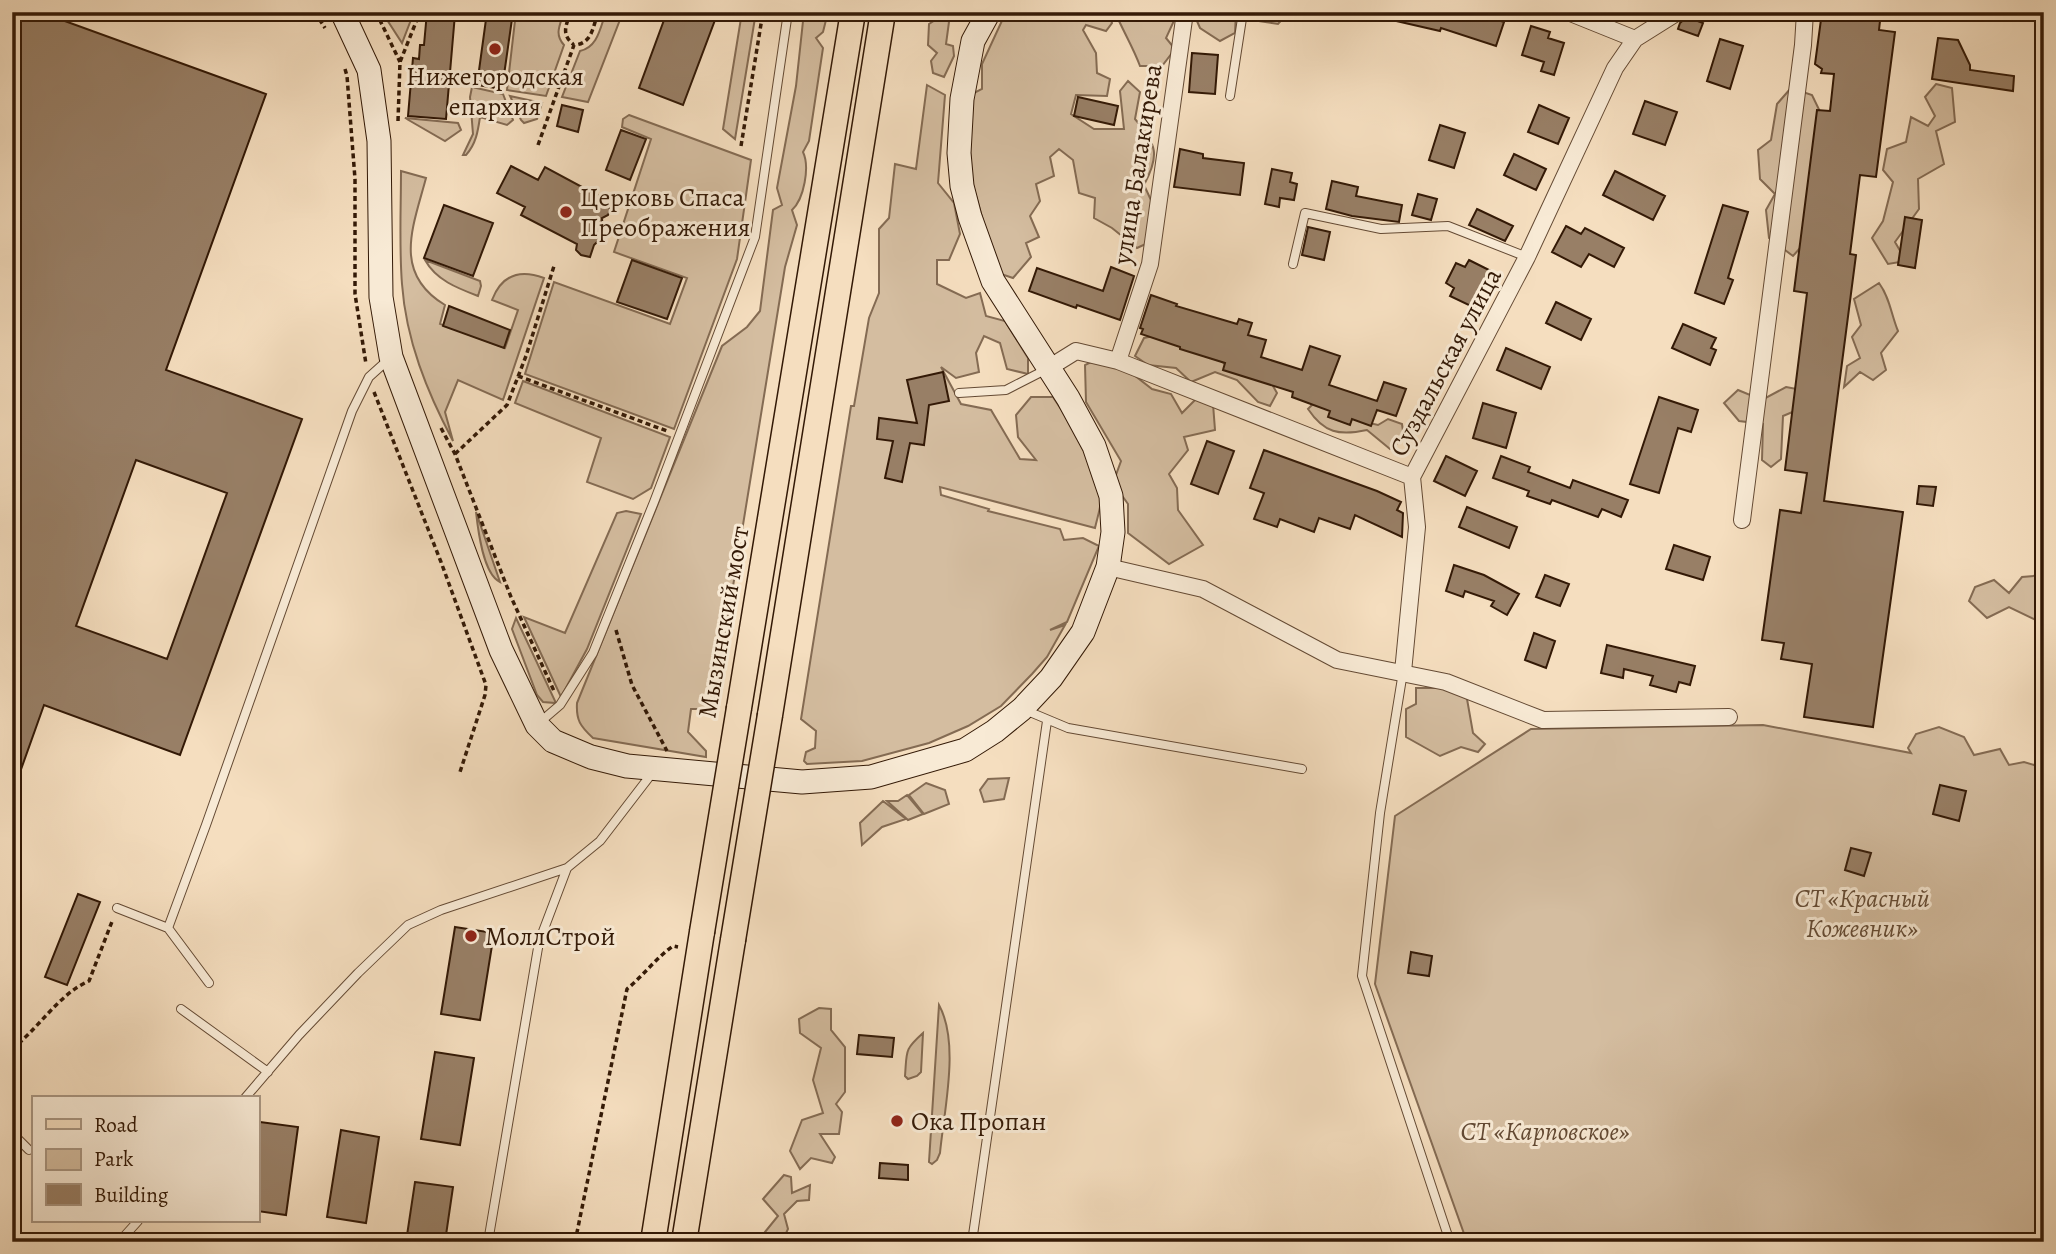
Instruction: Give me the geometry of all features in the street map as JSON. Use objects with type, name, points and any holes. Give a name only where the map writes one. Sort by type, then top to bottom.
[{"type":"main road","name":"Мызинский мост","points":[[653,1242],[853,12]]},
{"type":"main road","points":[[684,1242],[883,12]]},
{"type":"street","points":[[342,12],[369,70],[379,141],[381,297],[391,357],[501,650],[537,725],[553,741],[592,757],[627,766],[802,782],[871,777],[965,750],[1022,709],[1051,678],[1083,632],[1108,567],[1113,532],[1111,496],[1094,446],[1068,398],[993,281],[962,186],[959,153],[962,99],[973,41],[970,12]]},
{"type":"street","points":[[973,41],[989,12]]},
{"type":"street","name":"улица Балакирева","points":[[1118,361],[1150,264],[1185,12]]},
{"type":"street","points":[[1568,12],[1635,39]]},
{"type":"street","name":"Суздальская улица","points":[[1048,369],[1076,351],[1118,361],[1412,477],[1527,257],[1615,68],[1635,39],[1678,12]]},
{"type":"street","points":[[1742,520],[1805,12]]},
{"type":"street","points":[[1403,672],[1417,527],[1412,477]]},
{"type":"street","points":[[1108,567],[1203,589],[1337,660],[1446,682],[1544,720],[1729,717]]},
{"type":"lane","points":[[537,725],[560,705],[593,653],[611,614],[755,237],[788,12]]},
{"type":"lane","points":[[1230,96],[1243,12]]},
{"type":"lane","points":[[1293,264],[1305,213],[1381,229],[1448,226],[1527,257]]},
{"type":"lane","points":[[167,928],[352,411],[369,377],[391,357]]},
{"type":"lane","points":[[959,393],[1006,390],[1048,369]]},
{"type":"lane","points":[[1403,672],[1380,813],[1362,976],[1450,1242]]},
{"type":"lane","points":[[1022,709],[1068,728],[1302,769]]},
{"type":"lane","points":[[972,1242],[1047,721]]},
{"type":"lane","points":[[247,1096],[350,982],[408,925],[441,910],[567,868],[600,841],[655,769]]},
{"type":"lane","points":[[488,1242],[538,942],[567,868]]},
{"type":"lane","points":[[117,908],[167,928],[209,983]]},
{"type":"lane","points":[[181,1009],[268,1072]]},
{"type":"lane","points":[[12,1133],[29,1150]]},
{"type":"lane","points":[[119,1242],[137,1222]]},
{"type":"path","points":[[376,12],[400,62]]},
{"type":"path","points":[[398,131],[400,62],[420,12]]},
{"type":"path","points":[[571,12],[564,30],[566,39],[574,45],[589,39],[598,12]]},
{"type":"path","points":[[741,146],[763,12]]},
{"type":"path","points":[[538,145],[574,45]]},
{"type":"path","points":[[455,454],[507,405],[554,266]]},
{"type":"path","points":[[518,376],[679,435]]},
{"type":"path","points":[[438,423],[455,454],[511,597],[560,705]]},
{"type":"path","points":[[611,614],[632,685],[678,771]]},
{"type":"path","points":[[12,1049],[76,986],[89,981],[117,908]]},
{"type":"path","points":[[575,1242],[627,989],[673,946],[701,942]]},
{"type":"green space","points":[[382,12],[414,12],[402,43]]},
{"type":"green space","points":[[516,12],[564,12],[559,33],[564,45],[546,96],[507,90]]},
{"type":"green space","points":[[606,12],[623,12],[588,102],[562,97],[580,51],[595,41]]},
{"type":"green space","points":[[742,12],[756,12],[735,139],[723,129]]},
{"type":"green space","points":[[804,12],[828,12],[823,32],[816,38],[823,48],[809,141],[803,152],[805,182],[800,198],[792,210],[797,225],[785,267],[713,709],[691,709],[688,732],[706,751],[706,757],[593,738],[580,722],[577,703],[722,346],[747,327],[760,311],[773,210],[782,205],[777,188],[796,86]]},
{"type":"green space","points":[[1006,12],[1108,12],[1112,23],[1106,31],[1086,25],[1083,30],[1096,53],[1097,73],[1110,79],[1107,96],[1076,95],[1071,114],[1094,129],[1124,129],[1120,91],[1128,81],[1140,92],[1135,119],[1148,136],[1154,150],[1152,166],[1144,185],[1156,211],[1150,242],[1137,248],[1094,218],[1095,198],[1079,193],[1073,160],[1059,149],[1050,157],[1054,176],[1036,184],[1040,201],[1030,216],[1039,237],[1026,243],[1031,257],[1013,278],[998,273],[972,182],[968,119],[970,95],[982,89],[982,64]]},
{"type":"green space","points":[[1115,12],[1178,12],[1166,38],[1175,49],[1162,66],[1140,66]]},
{"type":"green space","points":[[1193,12],[1236,12],[1235,33],[1220,41],[1200,28]]},
{"type":"green space","points":[[1252,12],[1289,12],[1278,24],[1259,21]]},
{"type":"green space","points":[[943,15],[949,22],[946,44],[953,46],[954,56],[944,77],[933,73],[931,61],[937,53],[928,45],[929,24]]},
{"type":"green space","points":[[1936,84],[1952,88],[1955,122],[1936,131],[1944,164],[1918,179],[1919,209],[1895,242],[1906,261],[1888,264],[1872,238],[1883,221],[1893,182],[1883,170],[1887,149],[1906,142],[1911,117],[1928,126],[1935,116],[1925,97]]},
{"type":"green space","points":[[927,85],[945,95],[938,183],[954,203],[960,234],[949,260],[937,260],[937,284],[966,298],[980,293],[986,316],[1005,321],[1028,358],[1028,374],[1007,369],[1000,343],[984,336],[976,353],[979,372],[956,378],[941,367],[961,404],[991,410],[1020,459],[1036,460],[1018,437],[1016,415],[1031,397],[1053,397],[1092,460],[1101,488],[1095,528],[940,487],[941,495],[989,509],[988,511],[1060,529],[1064,540],[1083,538],[1099,546],[1067,622],[1050,630],[1065,625],[1047,657],[1001,706],[968,726],[929,743],[862,761],[807,764],[804,761],[806,752],[815,748],[816,731],[801,719],[851,406],[854,406],[869,318],[879,293],[879,229],[889,218],[895,164],[916,169]]},
{"type":"green space","points":[[472,87],[503,94],[513,120],[507,125],[480,117],[474,142],[466,155],[463,155],[473,134],[470,97]]},
{"type":"green space","points":[[1791,88],[1812,95],[1826,124],[1809,238],[1793,256],[1769,238],[1766,210],[1775,194],[1760,179],[1758,150],[1771,140],[1777,104]]},
{"type":"green space","points":[[510,96],[542,103],[537,119],[524,123]]},
{"type":"green space","points":[[629,115],[751,160],[737,259],[674,429],[525,374],[554,282],[670,324],[687,278],[614,252],[651,139],[622,127],[623,119]]},
{"type":"green space","points":[[405,118],[458,123],[461,130],[445,141]]},
{"type":"green space","points":[[401,171],[426,178],[412,231],[412,264],[418,279],[428,292],[445,305],[440,324],[505,348],[518,310],[492,300],[496,291],[507,279],[520,274],[544,278],[503,400],[458,380],[445,412],[453,441],[426,385],[404,305],[400,242]]},
{"type":"green space","points":[[425,260],[480,281],[478,296],[441,278]]},
{"type":"green space","points":[[1879,283],[1888,300],[1898,331],[1881,353],[1886,370],[1873,380],[1860,372],[1844,387],[1847,366],[1860,358],[1852,337],[1861,325],[1854,299]]},
{"type":"green space","points":[[1168,333],[1213,353],[1231,370],[1261,365],[1277,393],[1270,406],[1258,402],[1237,380],[1215,372],[1191,382],[1176,368],[1148,365],[1135,356],[1144,338]]},
{"type":"green space","points":[[1107,354],[1152,389],[1171,394],[1182,413],[1198,397],[1213,404],[1215,430],[1184,437],[1188,450],[1169,474],[1177,488],[1178,510],[1203,545],[1169,564],[1128,533],[1128,504],[1113,483],[1121,461],[1086,402],[1085,365]]},
{"type":"green space","points":[[523,381],[670,437],[651,488],[633,499],[587,482],[601,438],[515,403]]},
{"type":"green space","points":[[1786,387],[1802,390],[1802,408],[1783,416],[1781,459],[1771,467],[1762,460],[1763,424],[1739,421],[1724,403],[1738,390],[1762,400]]},
{"type":"green space","points":[[1316,401],[1365,422],[1378,425],[1388,419],[1402,424],[1404,438],[1390,449],[1367,430],[1348,433],[1333,431],[1320,423],[1308,409]]},
{"type":"green space","points":[[626,511],[641,514],[587,649],[561,697],[524,617],[565,633],[617,513]]},
{"type":"green space","points":[[476,512],[500,582],[485,561]]},
{"type":"green space","points":[[2044,575],[2044,624],[2009,607],[1987,618],[1969,601],[1975,587],[1994,580],[2009,593],[2022,577]]},
{"type":"green space","points":[[516,618],[556,703],[543,702],[537,695],[512,629]]},
{"type":"green space","points":[[1416,688],[1448,688],[1467,699],[1473,733],[1485,744],[1478,752],[1461,747],[1440,756],[1406,737],[1406,709],[1416,704]]},
{"type":"green space","name":"СТ «Красный Кожевник»","points":[[1763,725],[1911,753],[1908,748],[1916,734],[1939,727],[1964,737],[1974,755],[2000,749],[2009,765],[2024,762],[2044,768],[2044,1242],[1467,1242],[1375,984],[1395,816],[1531,729]]},
{"type":"green space","points":[[1009,778],[1004,799],[984,802],[980,790],[988,779]]},
{"type":"green space","points":[[926,783],[945,790],[949,804],[924,814],[909,795]]},
{"type":"green space","points":[[907,795],[923,814],[908,820],[887,801],[898,801]]},
{"type":"green space","points":[[883,801],[906,819],[882,827],[862,845],[860,823]]},
{"type":"green space","points":[[939,1005],[949,1038],[950,1057],[940,1153],[932,1164],[929,1162]]},
{"type":"green space","points":[[819,1008],[831,1009],[831,1030],[845,1047],[845,1092],[836,1104],[842,1112],[839,1134],[820,1134],[835,1157],[832,1163],[811,1158],[800,1169],[790,1151],[802,1120],[823,1113],[813,1080],[821,1048],[800,1033],[799,1019]]},
{"type":"green space","points":[[923,1033],[921,1072],[908,1079],[905,1076],[908,1052],[912,1043]]},
{"type":"green space","points":[[784,1175],[791,1177],[792,1193],[810,1185],[809,1200],[797,1201],[784,1214],[788,1229],[782,1242],[770,1242],[765,1232],[778,1216],[763,1199]]},
{"type":"building","points":[[12,12],[40,12],[266,94],[166,370],[302,419],[180,755],[44,705],[12,789]],"holes":[[[136,460],[227,493],[167,659],[76,626]]]},
{"type":"building","points":[[427,12],[455,14],[446,119],[408,116],[413,58],[419,59],[420,45],[424,45]]},
{"type":"building","name":"Нижегородская епархия","points":[[487,12],[513,12],[502,89],[477,85]]},
{"type":"building","points":[[667,12],[695,12],[715,20],[683,105],[639,88]]},
{"type":"building","points":[[1384,12],[1475,12],[1504,22],[1496,46],[1441,28],[1440,31],[1383,18]]},
{"type":"building","points":[[1822,12],[1881,12],[1879,30],[1895,32],[1876,177],[1860,175],[1850,254],[1856,255],[1824,501],[1903,512],[1873,727],[1804,717],[1812,664],[1781,659],[1784,643],[1762,640],[1780,510],[1801,513],[1807,473],[1785,470],[1807,293],[1794,291],[1817,110],[1830,111],[1834,74],[1821,73],[1822,69],[1815,64]]},
{"type":"building","points":[[1687,17],[1703,23],[1698,36],[1678,29]]},
{"type":"building","points":[[1531,26],[1550,32],[1548,38],[1564,43],[1554,75],[1541,71],[1544,62],[1522,55]]},
{"type":"building","points":[[1938,38],[1958,40],[1970,70],[2014,76],[2013,91],[1932,79]]},
{"type":"building","points":[[1720,39],[1743,46],[1730,89],[1707,81]]},
{"type":"building","points":[[1192,53],[1218,55],[1215,94],[1189,92]]},
{"type":"building","points":[[1078,97],[1118,106],[1114,125],[1074,116]]},
{"type":"building","points":[[1645,101],[1677,112],[1665,145],[1633,134]]},
{"type":"building","points":[[562,105],[583,110],[578,132],[557,126]]},
{"type":"building","points":[[1539,105],[1569,118],[1558,144],[1528,132]]},
{"type":"building","points":[[1440,125],[1465,133],[1454,168],[1429,160]]},
{"type":"building","points":[[621,130],[646,139],[630,180],[606,170]]},
{"type":"building","points":[[1180,149],[1203,154],[1203,158],[1244,163],[1240,195],[1174,187]]},
{"type":"building","points":[[1514,154],[1546,169],[1536,190],[1504,175]]},
{"type":"building","name":"Церковь Спаса Преображения","points":[[511,166],[538,180],[545,167],[608,201],[610,210],[608,215],[602,218],[603,236],[594,245],[590,257],[581,255],[576,250],[577,244],[521,215],[525,207],[497,193]]},
{"type":"building","points":[[1272,169],[1292,173],[1290,182],[1297,184],[1294,200],[1280,198],[1279,207],[1265,204]]},
{"type":"building","points":[[1615,171],[1665,196],[1653,220],[1603,195]]},
{"type":"building","points":[[1332,181],[1358,187],[1356,196],[1402,205],[1399,222],[1352,216],[1326,209]]},
{"type":"building","points":[[1418,194],[1437,199],[1431,220],[1412,215]]},
{"type":"building","points":[[444,205],[493,223],[473,276],[424,258]]},
{"type":"building","points":[[1723,205],[1748,212],[1728,278],[1733,280],[1724,304],[1695,293]]},
{"type":"building","points":[[1477,209],[1513,226],[1505,241],[1469,225]]},
{"type":"building","points":[[1905,217],[1922,220],[1915,268],[1898,265]]},
{"type":"building","points":[[1566,226],[1581,234],[1585,228],[1624,248],[1614,267],[1589,254],[1581,267],[1552,252]]},
{"type":"building","points":[[1308,227],[1330,232],[1324,260],[1302,255]]},
{"type":"building","points":[[632,260],[682,278],[667,319],[617,302]]},
{"type":"building","points":[[1469,260],[1493,272],[1475,308],[1450,296],[1454,288],[1446,283],[1456,263],[1465,267]]},
{"type":"building","points":[[1111,267],[1134,276],[1120,320],[1029,291],[1037,268],[1103,291]]},
{"type":"building","points":[[1151,295],[1177,304],[1176,306],[1237,324],[1239,319],[1252,323],[1248,335],[1266,340],[1261,357],[1302,370],[1310,346],[1340,356],[1329,385],[1377,401],[1384,382],[1406,389],[1396,416],[1377,410],[1371,426],[1352,419],[1350,425],[1328,417],[1330,411],[1292,397],[1293,392],[1223,370],[1225,363],[1141,334],[1143,329],[1140,328]]},
{"type":"building","points":[[1556,302],[1591,319],[1581,340],[1546,323]]},
{"type":"building","points":[[449,306],[510,330],[504,348],[443,326]]},
{"type":"building","points":[[1683,324],[1716,338],[1711,348],[1716,350],[1710,365],[1672,348]]},
{"type":"building","points":[[1506,348],[1550,367],[1541,389],[1497,370]]},
{"type":"building","points":[[943,372],[949,401],[929,405],[924,445],[910,443],[902,482],[885,478],[893,441],[877,439],[879,418],[917,423],[907,380]]},
{"type":"building","points":[[1659,397],[1698,410],[1691,432],[1678,428],[1659,493],[1630,484]]},
{"type":"building","points":[[1483,403],[1516,413],[1506,448],[1473,438]]},
{"type":"building","points":[[1207,441],[1234,451],[1218,494],[1191,484]]},
{"type":"building","points":[[1264,450],[1401,502],[1397,510],[1403,513],[1402,537],[1355,515],[1350,529],[1319,518],[1314,532],[1280,519],[1277,527],[1254,519],[1264,493],[1250,488]]},
{"type":"building","points":[[1446,456],[1477,471],[1465,496],[1434,481]]},
{"type":"building","points":[[1501,456],[1530,467],[1528,472],[1570,488],[1573,480],[1628,500],[1621,517],[1602,509],[1598,517],[1552,500],[1550,504],[1527,496],[1529,491],[1493,478]]},
{"type":"building","points":[[1919,486],[1936,487],[1933,506],[1917,504]]},
{"type":"building","points":[[1467,507],[1517,527],[1509,548],[1459,527]]},
{"type":"building","points":[[1674,545],[1710,557],[1703,580],[1666,569]]},
{"type":"building","points":[[1454,565],[1484,575],[1519,594],[1507,615],[1491,606],[1494,601],[1465,591],[1463,597],[1446,591]]},
{"type":"building","points":[[1545,575],[1569,584],[1560,606],[1536,597]]},
{"type":"building","points":[[1534,633],[1555,641],[1546,668],[1525,660]]},
{"type":"building","points":[[1607,645],[1695,666],[1690,685],[1679,682],[1676,692],[1650,685],[1653,676],[1624,669],[1623,678],[1601,673]]},
{"type":"building","points":[[1940,785],[1966,791],[1959,821],[1933,814]]},
{"type":"building","points":[[1851,848],[1871,853],[1864,876],[1845,870]]},
{"type":"building","points":[[78,894],[100,902],[67,985],[45,977]]},
{"type":"building","points":[[455,927],[494,933],[480,1020],[441,1014]]},
{"type":"building","points":[[1411,952],[1432,956],[1429,976],[1408,973]]},
{"type":"building","points":[[859,1035],[894,1038],[892,1057],[857,1054]]},
{"type":"building","points":[[435,1052],[474,1058],[460,1145],[421,1139]]},
{"type":"building","points":[[260,1122],[298,1127],[286,1215],[259,1211]]},
{"type":"building","points":[[341,1130],[379,1137],[366,1223],[327,1217]]},
{"type":"building","points":[[880,1163],[908,1165],[908,1180],[879,1178]]},
{"type":"building","points":[[415,1182],[453,1187],[445,1242],[406,1242]]},
{"type":"place","name":"Нижегородская епархия","points":[[495,49]]},
{"type":"place","name":"Церковь Спаса Преображения","points":[[566,212]]},
{"type":"place","name":"МоллСтрой","points":[[471,936]]},
{"type":"place","name":"Ока Пропан","points":[[897,1121]]},
{"type":"park label","name":"СТ «Карповское»","points":[[1545,1131]]}]
